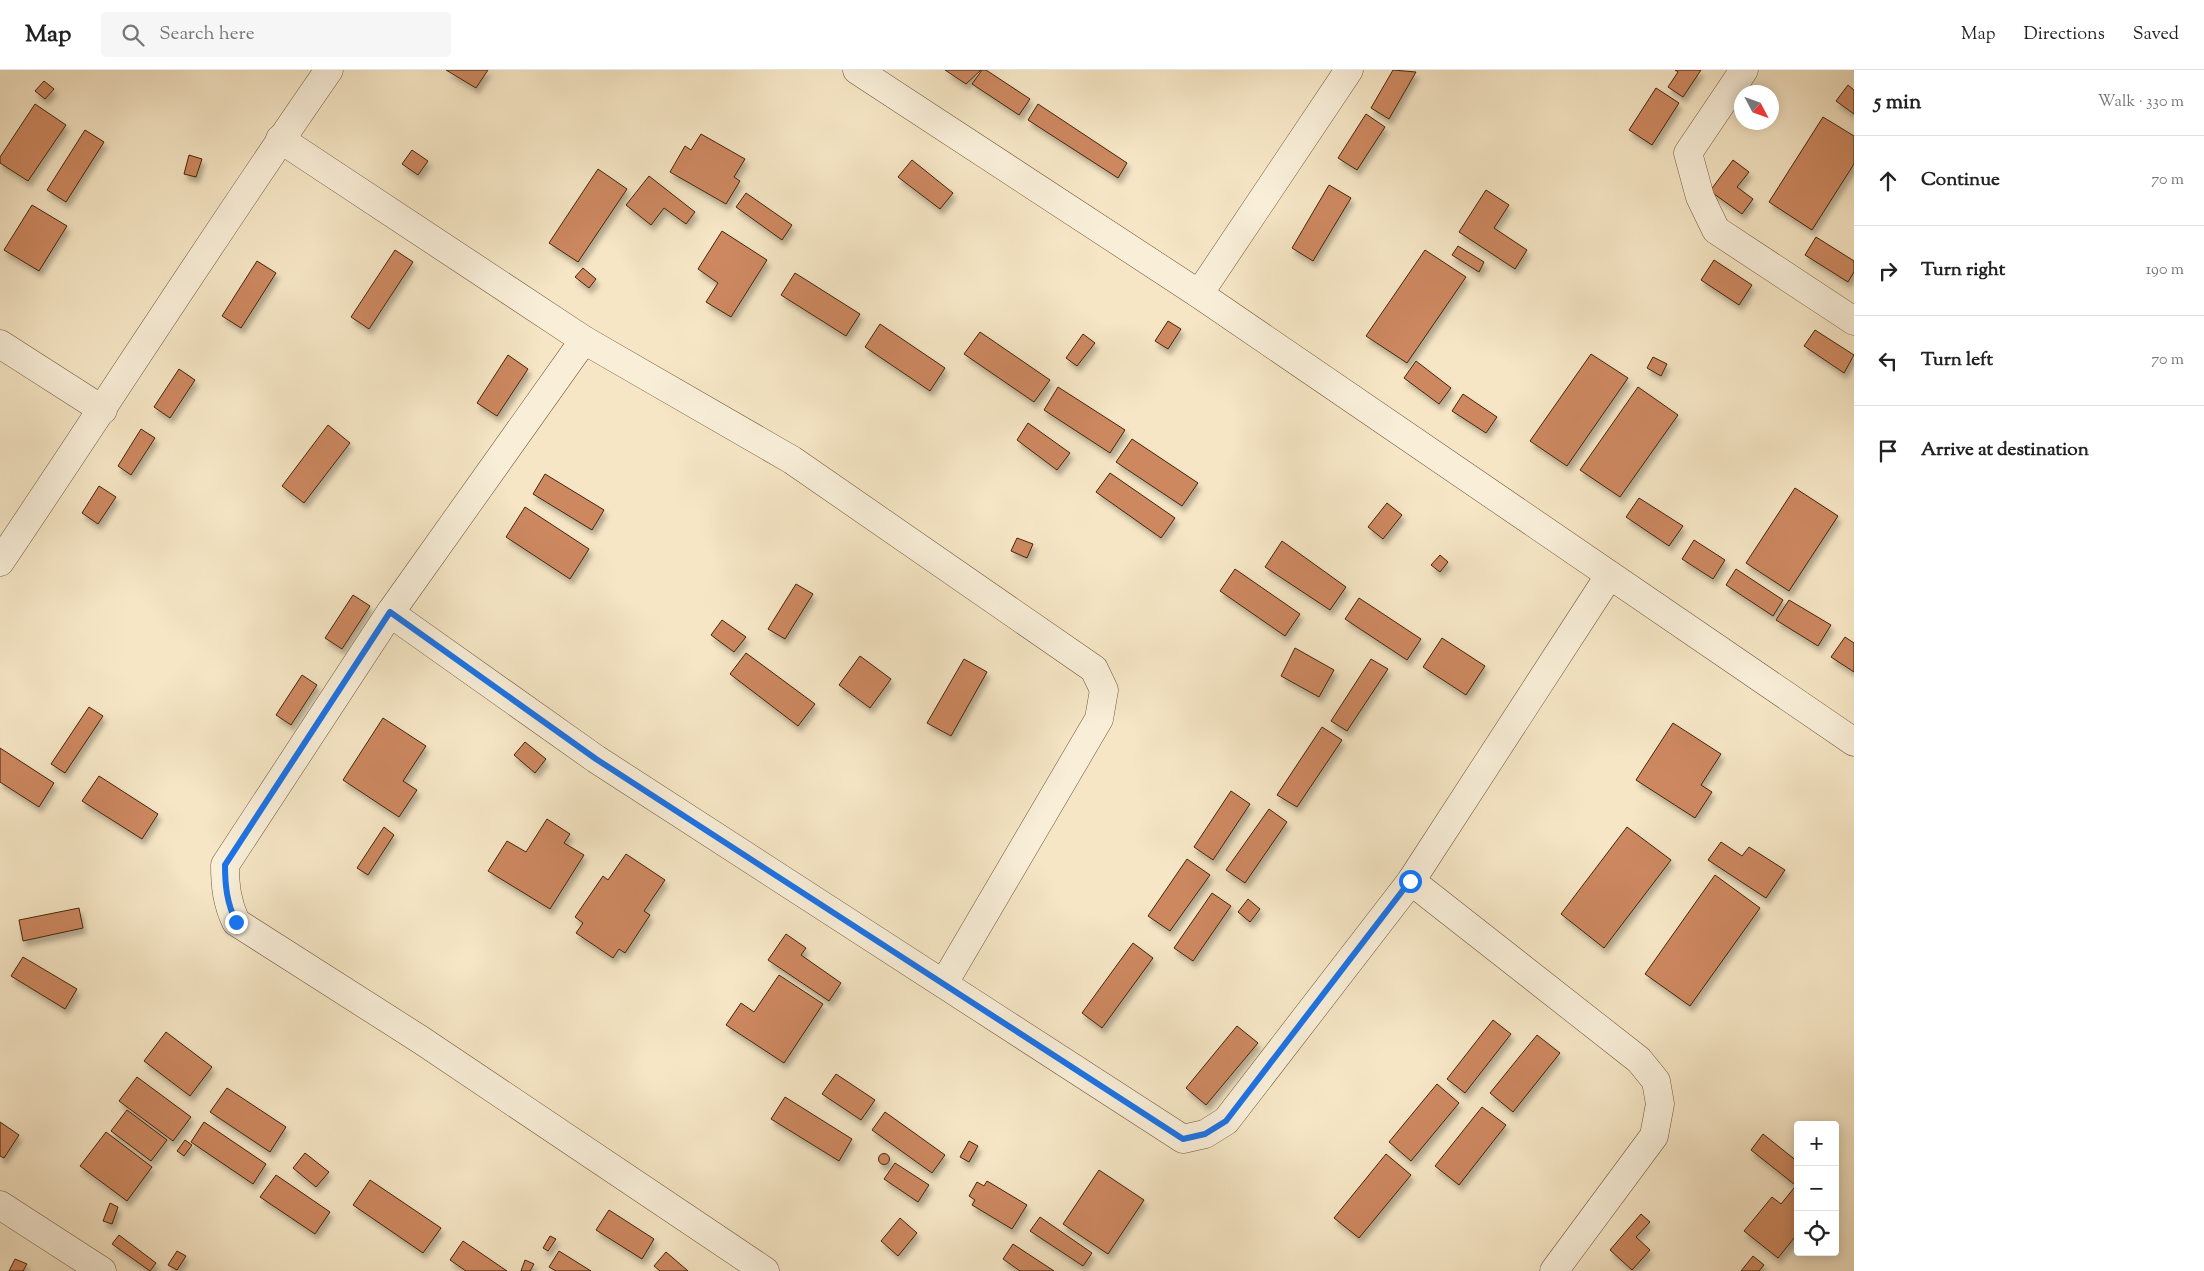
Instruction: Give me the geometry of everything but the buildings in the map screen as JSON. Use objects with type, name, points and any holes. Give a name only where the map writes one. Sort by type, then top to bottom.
[{"type":"street","points":[[0,562],[280,139],[329,70]]},
{"type":"street","points":[[857,70],[1199,294],[1854,742]]},
{"type":"street","points":[[1199,294],[1349,70]]},
{"type":"street","points":[[1744,70],[1688,153],[1700,197],[1716,230],[1854,321]]},
{"type":"street","points":[[280,139],[584,340],[792,460],[1094,670],[1104,690],[1099,719],[944,983]]},
{"type":"street","points":[[584,340],[390,612],[225,865],[228,905],[236,922],[421,1040],[765,1271]]},
{"type":"street","points":[[0,344],[102,410]]},
{"type":"street","points":[[390,612],[596,759],[1183,1139],[1205,1134],[1226,1121],[1410,881],[1609,576]]},
{"type":"street","points":[[1410,881],[1639,1060],[1656,1082],[1660,1104],[1654,1136],[1554,1271]]},
{"type":"street","points":[[0,1205],[102,1271]]},
{"type":"route","points":[[236,922],[228,905],[225,865],[390,612],[596,759],[1183,1139],[1205,1134],[1226,1121],[1410,881]]}]
